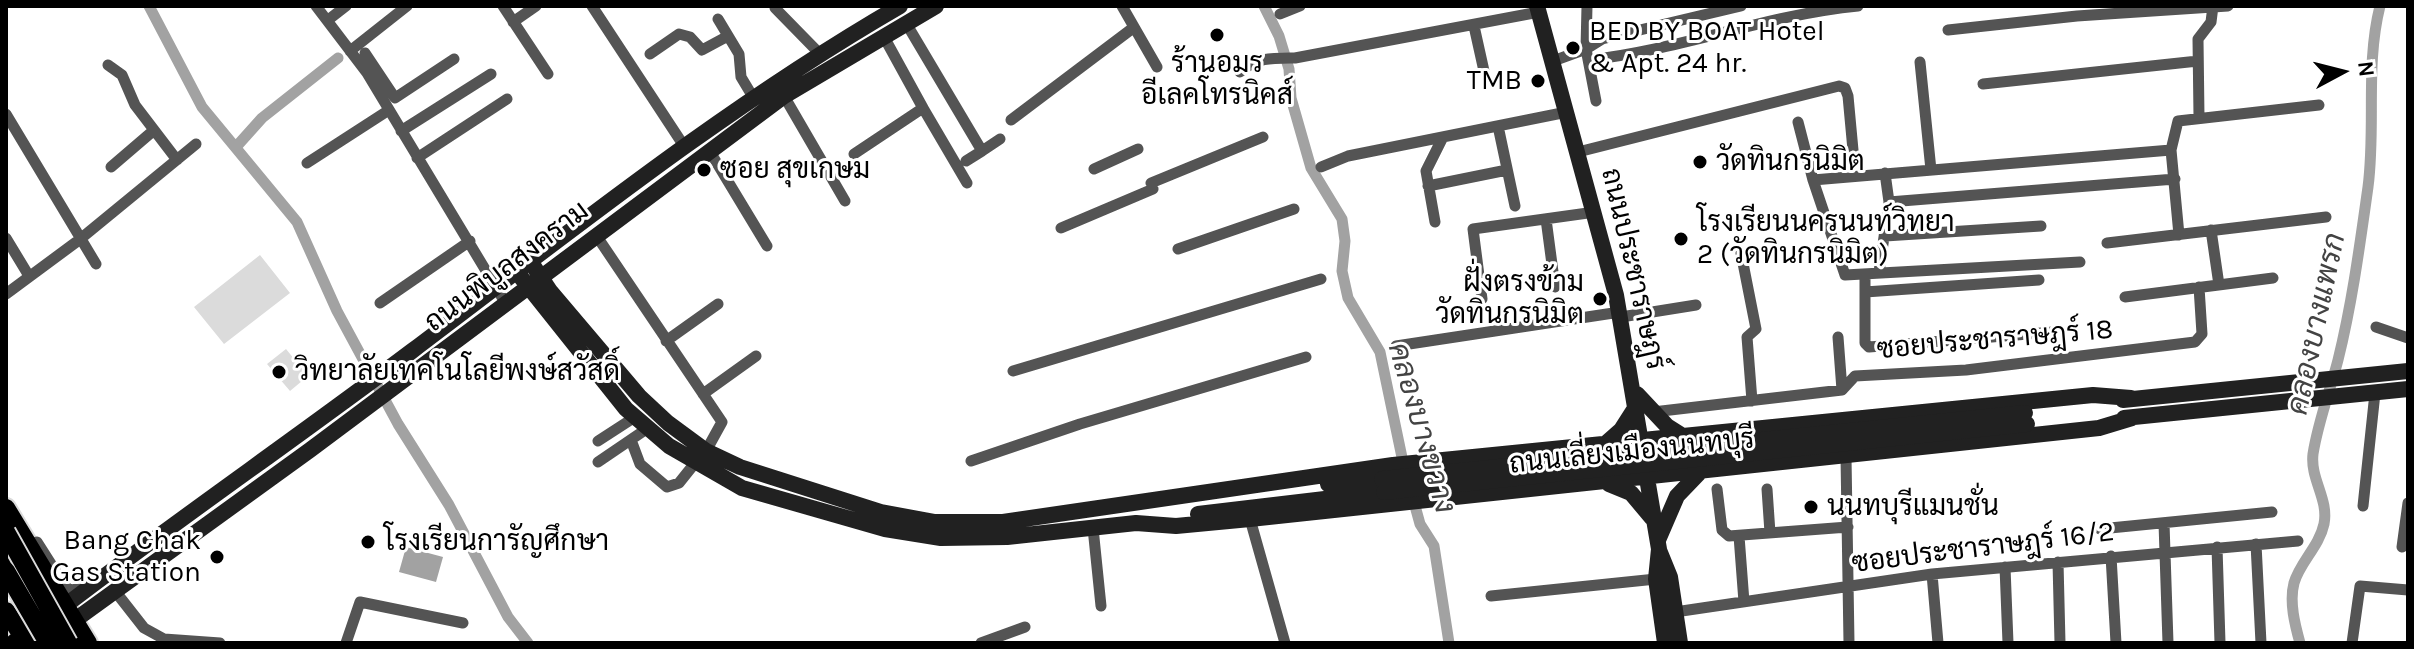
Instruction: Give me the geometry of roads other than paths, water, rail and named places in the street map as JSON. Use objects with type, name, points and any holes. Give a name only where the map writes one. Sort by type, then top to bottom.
[{"type":"main road","name":"ถนนพิบูลสงคราม","points":[[21,641],[115,591],[395,387],[784,96],[936,6]]},
{"type":"main road","name":"ถนนพิบูลสงคราม","points":[[46,643],[90,586],[366,386],[684,146],[753,97],[896,7]]},
{"type":"main road","name":"ถนนประชาราษฎร์","points":[[1538,9],[1595,212],[1642,402],[1643,441],[1658,545],[1656,579],[1665,643]]},
{"type":"main road","name":"ถนนเลี่ยงเมืองนนทบุรี","points":[[523,266],[635,417],[648,428],[700,457],[742,488],[899,531],[973,539],[1136,523],[1389,485],[1424,499],[1846,457],[2099,428],[2132,418]]},
{"type":"main road","name":"ถนนเลี่ยงเมืองนนทบุรี","points":[[535,282],[639,396],[700,457],[881,512],[935,522],[1003,522],[1155,499],[1389,485],[2026,419],[2132,418],[2408,389]]},
{"type":"main road","name":"ถนนเลี่ยงเมืองนนทบุรี","points":[[2026,419],[2131,398],[2408,371]]},
{"type":"main road","name":"ถนนเลี่ยงเมืองนนทบุรี","points":[[1136,523],[1176,526],[1250,519],[1389,485],[1415,463],[2093,395],[2131,398]]},
{"type":"main road","points":[[1604,445],[1621,430],[1642,402],[1686,438]]},
{"type":"main road","points":[[1715,435],[1706,443],[1705,456],[1710,466],[1722,469]]},
{"type":"main road","points":[[1580,448],[1594,454],[1600,465],[1595,482],[1631,493],[1654,521]]},
{"type":"main road","points":[[1658,545],[1677,496],[1701,471]]},
{"type":"main road","points":[[6,559],[16,543],[9,521]]},
{"type":"main road","points":[[9,521],[71,612],[88,643]]},
{"type":"main road","points":[[9,521],[68,643]]},
{"type":"main road","name":"ถนนประชาราษฎร์","points":[[1658,545],[1667,566],[1680,643]]},
{"type":"main road","points":[[6,571],[46,643]]},
{"type":"main road","points":[[6,611],[21,641]]},
{"type":"street","points":[[316,6],[350,51],[395,98],[454,59]]},
{"type":"street","points":[[328,20],[346,6]]},
{"type":"street","points":[[350,51],[407,6]]},
{"type":"street","points":[[503,6],[548,74]]},
{"type":"street","points":[[513,22],[536,6]]},
{"type":"street","points":[[592,6],[684,146]]},
{"type":"street","points":[[1122,6],[1157,67]]},
{"type":"street","points":[[1280,14],[1300,6]]},
{"type":"street","points":[[1587,6],[1588,55],[1596,101]]},
{"type":"street","points":[[1588,55],[1602,39],[1741,6]]},
{"type":"street","points":[[1553,61],[1588,55],[1626,56],[1773,20],[1858,6]]},
{"type":"street","points":[[2199,117],[2198,39],[2211,22],[2213,6]]},
{"type":"street","points":[[1948,30],[2228,6]]},
{"type":"street","points":[[775,8],[820,54]]},
{"type":"street","points":[[1240,72],[1251,62],[1295,58],[1474,26],[1538,9]]},
{"type":"street","points":[[718,19],[739,54],[741,77],[753,97]]},
{"type":"street","points":[[906,23],[982,151]]},
{"type":"street","points":[[1474,26],[1484,71]]},
{"type":"street","points":[[1011,120],[1133,28]]},
{"type":"street","points":[[650,54],[679,34],[685,33],[702,50],[728,36]]},
{"type":"street","points":[[884,37],[967,183]]},
{"type":"street","points":[[365,53],[389,110],[506,304]]},
{"type":"street","points":[[1983,84],[2198,61]]},
{"type":"street","points":[[1920,62],[1931,170]]},
{"type":"street","points":[[108,65],[122,75],[131,99],[177,160]]},
{"type":"street","points":[[401,131],[491,74]]},
{"type":"street","points":[[1578,152],[1839,86],[1845,88],[1848,96],[1854,161]]},
{"type":"street","points":[[784,96],[845,201]]},
{"type":"street","points":[[417,158],[507,99]]},
{"type":"street","points":[[2179,235],[2171,150],[2175,125],[2199,117],[2319,105]]},
{"type":"street","points":[[854,154],[923,108]]},
{"type":"street","points":[[307,163],[389,110]]},
{"type":"street","points":[[1321,167],[1348,156],[1567,112]]},
{"type":"street","points":[[6,114],[96,264]]},
{"type":"street","points":[[1798,122],[1841,272],[1848,275],[2080,262]]},
{"type":"street","points":[[1498,126],[1515,206]]},
{"type":"street","points":[[111,167],[153,131]]},
{"type":"street","points":[[1061,228],[1263,137]]},
{"type":"street","points":[[1435,222],[1426,171],[1443,137]]},
{"type":"street","points":[[966,161],[1000,139]]},
{"type":"street","points":[[6,294],[79,240],[196,144]]},
{"type":"street","points":[[1094,169],[1138,149]]},
{"type":"street","points":[[709,150],[767,246]]},
{"type":"street","points":[[1813,180],[2171,150]]},
{"type":"street","points":[[1428,186],[1507,170]]},
{"type":"street","points":[[1879,272],[1889,202],[1885,173]]},
{"type":"street","points":[[1889,202],[2175,179]]},
{"type":"street","points":[[1178,249],[1294,209]]},
{"type":"street","points":[[1482,299],[1473,229],[1595,212]]},
{"type":"street","points":[[2107,243],[2326,217]]},
{"type":"street","points":[[1546,219],[1555,287]]},
{"type":"street","points":[[1885,236],[2041,226]]},
{"type":"street","points":[[2211,230],[2219,285]]},
{"type":"street","points":[[596,235],[722,422],[679,483],[667,487],[640,464],[631,440]]},
{"type":"street","points":[[6,238],[29,276]]},
{"type":"street","points":[[380,303],[470,241]]},
{"type":"street","points":[[1741,253],[1756,329],[1747,337],[1752,401]]},
{"type":"street","points":[[1865,274],[1865,343],[1869,347],[2053,332]]},
{"type":"street","points":[[2125,297],[2273,278]]},
{"type":"street","points":[[1013,371],[1321,279]]},
{"type":"street","points":[[1865,292],[2039,280]]},
{"type":"street","name":"ซอยประชาราษฎร์ 18","points":[[1642,402],[1752,401],[1842,390],[1855,376],[1966,370],[2195,342],[2202,334],[2199,287]]},
{"type":"street","points":[[666,341],[718,304]]},
{"type":"street","points":[[1396,346],[1696,305]]},
{"type":"street","points":[[2376,327],[2408,338]]},
{"type":"street","points":[[1838,337],[1842,390]]},
{"type":"street","points":[[703,394],[756,356]]},
{"type":"street","points":[[971,461],[1080,424],[1306,357]]},
{"type":"street","points":[[2363,506],[2369,393]]},
{"type":"street","points":[[598,441],[635,417]]},
{"type":"street","points":[[598,462],[648,428]]},
{"type":"street","points":[[1846,457],[1849,643]]},
{"type":"street","points":[[1717,489],[1722,530],[1729,536],[1848,527]]},
{"type":"street","points":[[1767,489],[1770,533]]},
{"type":"street","points":[[6,495],[65,586],[78,590],[90,586]]},
{"type":"street","points":[[2402,547],[2408,510]]},
{"type":"street","points":[[2100,529],[2272,512]]},
{"type":"street","points":[[1250,519],[1285,643]]},
{"type":"street","points":[[2164,523],[2168,643]]},
{"type":"street","points":[[1093,528],[1101,606]]},
{"type":"street","points":[[1739,536],[1744,602]]},
{"type":"street","name":"ซอยประชาราษฎร์ 16/2","points":[[1675,612],[1932,574],[2165,550],[2298,541]]},
{"type":"street","points":[[2256,544],[2261,643]]},
{"type":"street","points":[[2217,547],[2220,643]]},
{"type":"street","points":[[2111,556],[2116,643]]},
{"type":"street","points":[[2058,562],[2060,643]]},
{"type":"street","points":[[2005,567],[2008,643]]},
{"type":"street","points":[[1932,574],[1938,643]]},
{"type":"street","points":[[1491,596],[1656,579]]},
{"type":"street","points":[[2352,643],[2360,586],[2408,590]]},
{"type":"street","points":[[115,591],[144,628],[164,639],[220,643]]},
{"type":"street","points":[[346,643],[360,602],[463,623]]},
{"type":"street","points":[[981,643],[1025,627]]},
{"type":"waterway","points":[[149,6],[202,107],[297,222],[337,311],[398,424],[449,505],[508,617],[528,643]]},
{"type":"waterway","name":"คลองบางขวาง","points":[[1264,6],[1279,36],[1289,69],[1291,98],[1311,168],[1342,219],[1345,241],[1342,271],[1348,298],[1380,352],[1404,467]]},
{"type":"waterway","name":"คลองบางแพรก","points":[[2300,643],[2293,613],[2293,590],[2297,575],[2324,524],[2324,506],[2314,472],[2313,454],[2343,339],[2359,252],[2370,164],[2373,51],[2380,6]]},
{"type":"waterway","points":[[236,147],[262,118],[338,58]]},
{"type":"waterway","name":"คลองบางขวาง","points":[[1412,495],[1420,524],[1434,546],[1449,643]]},
{"type":"place","name":"ร้านอมร อีเลคโทรนิคส์","points":[[1217,35]]},
{"type":"place","name":"BED BY BOAT Hotel & Apt. 24 hr.","points":[[1573,48]]},
{"type":"place","name":"TMB","points":[[1538,81]]},
{"type":"place","name":"วัดทินกรนิมิต","points":[[1700,162]]},
{"type":"place","name":"ซอย สุขเกษม","points":[[704,170]]},
{"type":"place","name":"โรงเรียนนครนนท์วิทยา 2 (วัดทินกรนิมิต)","points":[[1681,239]]},
{"type":"place","name":"ฝั่งตรงข้าม วัดทินกรนิมิต","points":[[1600,299]]},
{"type":"place","name":"วิทยาลัยเทคโนโลยีพงษ์สวัสดิ์","points":[[279,372]]},
{"type":"place","name":"นนทบุรีแมนชั่น","points":[[1811,507]]},
{"type":"place","name":"โรงเรียนการัญศึกษา","points":[[368,542]]},
{"type":"place","name":"Bang Chak Gas Station","points":[[217,557]]}]
